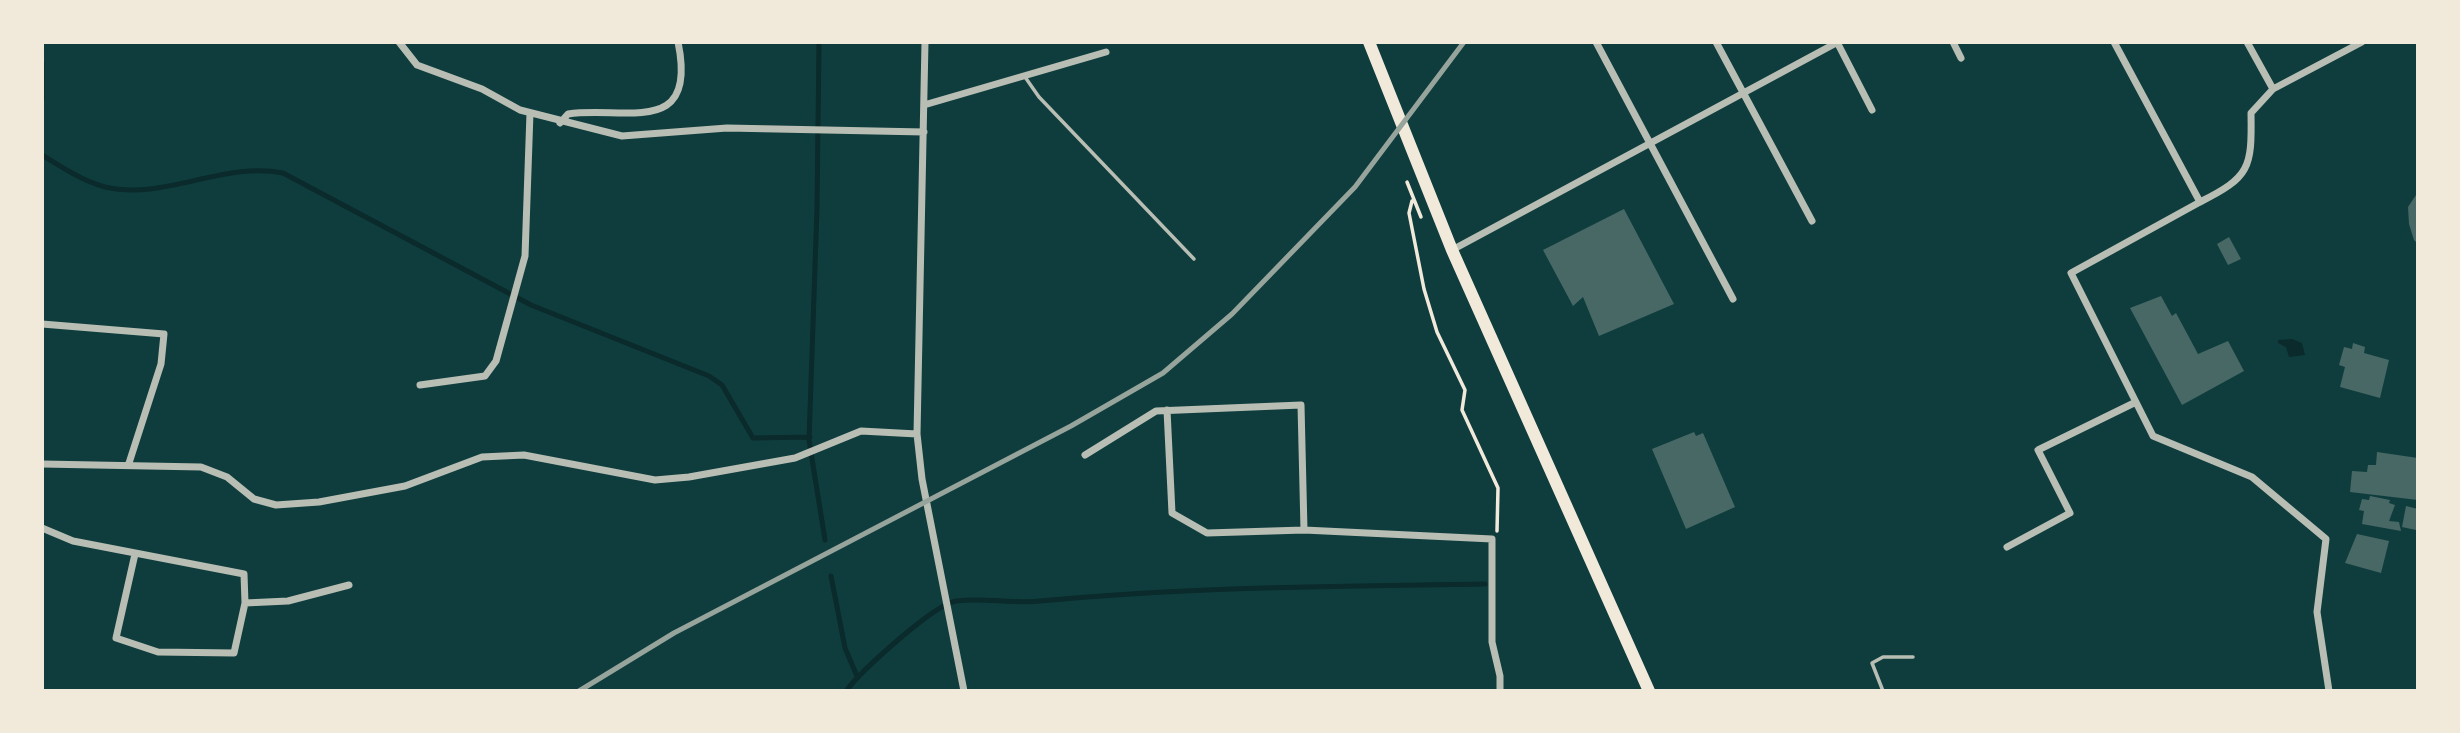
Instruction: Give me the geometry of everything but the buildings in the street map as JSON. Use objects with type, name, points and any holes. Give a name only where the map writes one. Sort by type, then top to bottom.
[{"type":"highway","points":[[1369,42],[1417,169],[1649,691]]},
{"type":"street","points":[[399,42],[417,65],[482,89],[530,113],[560,123],[622,136],[727,128],[924,132]]},
{"type":"street","points":[[560,123],[568,114],[582,112],[642,115],[671,103],[683,80],[678,42]]},
{"type":"street","points":[[925,42],[917,434],[922,479],[964,691]]},
{"type":"street","points":[[1595,42],[1733,299]]},
{"type":"street","points":[[1716,42],[1812,221]]},
{"type":"street","points":[[1452,250],[1837,42],[1872,110]]},
{"type":"street","points":[[1953,42],[1961,58]]},
{"type":"street","points":[[2114,42],[2200,202]]},
{"type":"street","points":[[2247,42],[2273,89]]},
{"type":"street","points":[[2329,691],[2316,612],[2326,539],[2252,477],[2153,436],[2071,273],[2233,185],[2247,167],[2252,148],[2251,113],[2273,89],[2362,42]]},
{"type":"street","points":[[924,105],[1106,51]]},
{"type":"street","points":[[419,385],[485,376],[496,360],[524,256],[530,113]]},
{"type":"street","points":[[42,324],[164,334],[161,363],[129,463]]},
{"type":"street","points":[[2007,547],[2070,513],[2038,450],[2136,402]]},
{"type":"street","points":[[1085,455],[1156,411],[1301,405],[1304,530]]},
{"type":"street","points":[[1167,410],[1172,513],[1207,533],[1304,530],[1492,539],[1492,642],[1500,676],[1500,691]]},
{"type":"street","points":[[42,464],[129,463],[201,467],[227,477],[254,499],[276,505],[319,502],[405,486],[482,457],[524,455],[655,480],[689,477],[795,458],[861,430],[917,434]]},
{"type":"street","points":[[42,528],[73,541],[244,574],[245,603],[234,653],[158,652],[116,638],[135,554]]},
{"type":"street","points":[[245,603],[288,601],[349,585]]},
{"type":"lane","points":[[1025,77],[1039,97],[1194,259]]},
{"type":"lane","points":[[1883,691],[1872,663],[1883,657],[1913,657]]},
{"type":"path","points":[[1413,198],[1409,213],[1424,289],[1437,332],[1465,390],[1462,410],[1498,488],[1499,528],[1492,539]]},
{"type":"water","points":[[2292,339],[2302,343],[2305,355],[2289,357],[2286,347],[2278,343],[2278,340]]},
{"type":"waterway","points":[[819,42],[817,208],[809,440],[825,540]]},
{"type":"waterway","points":[[42,63],[42,99]]},
{"type":"waterway","points":[[42,155],[89,181],[105,187],[127,190],[172,186],[238,172],[283,173],[531,305],[709,376],[722,385],[753,438],[810,437]]},
{"type":"waterway","points":[[831,576],[845,648],[857,676]]},
{"type":"waterway","points":[[846,691],[881,655],[915,626],[945,605],[956,601],[1030,602],[1262,588],[1485,584]]},
{"type":"railway","points":[[579,691],[674,633],[1071,426],[1163,373],[1232,314],[1355,187],[1464,42]]}]
